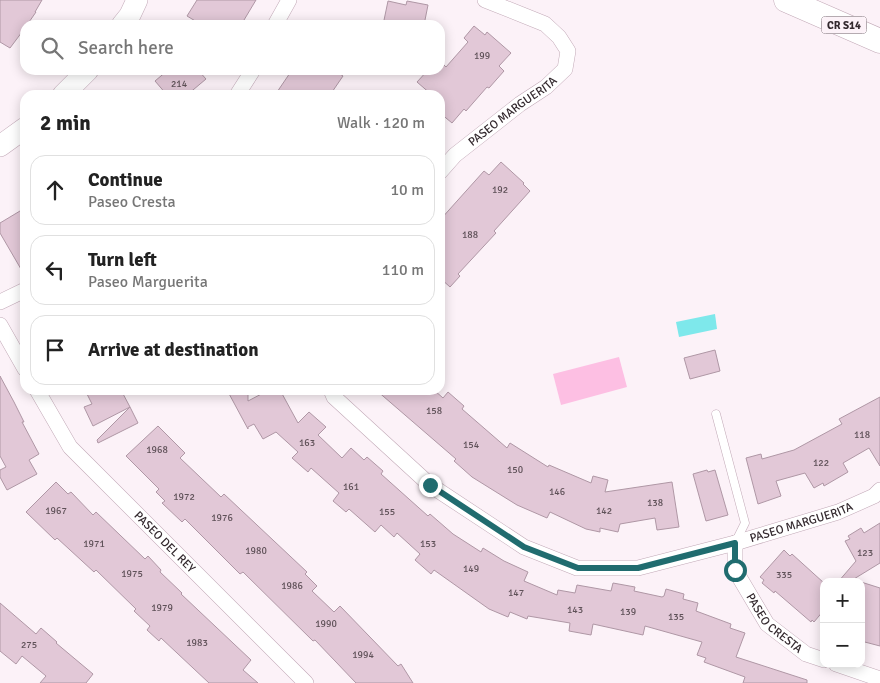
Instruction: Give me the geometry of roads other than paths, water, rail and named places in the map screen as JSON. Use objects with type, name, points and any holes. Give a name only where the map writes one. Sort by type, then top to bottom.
[{"type":"main road","points":[[126,20],[136,0]]},
{"type":"main road","name":"CR S14","points":[[786,0],[810,5],[880,41]]},
{"type":"main road","points":[[67,90],[83,75]]},
{"type":"main road","points":[[0,146],[20,132]]},
{"type":"street","points":[[278,20],[289,0]]},
{"type":"street","name":"PASEO MARGUERITA","points":[[445,166],[455,155],[520,104],[546,87],[565,70],[568,51],[559,37],[545,24],[484,0]]},
{"type":"street","points":[[240,90],[250,75]]},
{"type":"street","points":[[0,302],[20,292]]},
{"type":"street","points":[[0,325],[20,360]]},
{"type":"street","name":"PASEO DEL REY","points":[[40,395],[70,447],[306,683]]},
{"type":"street","name":"PASEO MARGUERITA","points":[[333,395],[430,485],[524,547],[578,568],[638,568],[735,543],[838,512],[874,496],[880,490]]},
{"type":"street","name":"PASEO CRESTA","points":[[735,543],[735,570],[767,624],[806,654],[820,659]]},
{"type":"street","points":[[848,668],[880,679]]},
{"type":"lane","points":[[716,414],[745,523],[735,543]]},
{"type":"water","points":[[715,314],[717,329],[679,337],[676,322]]}]
